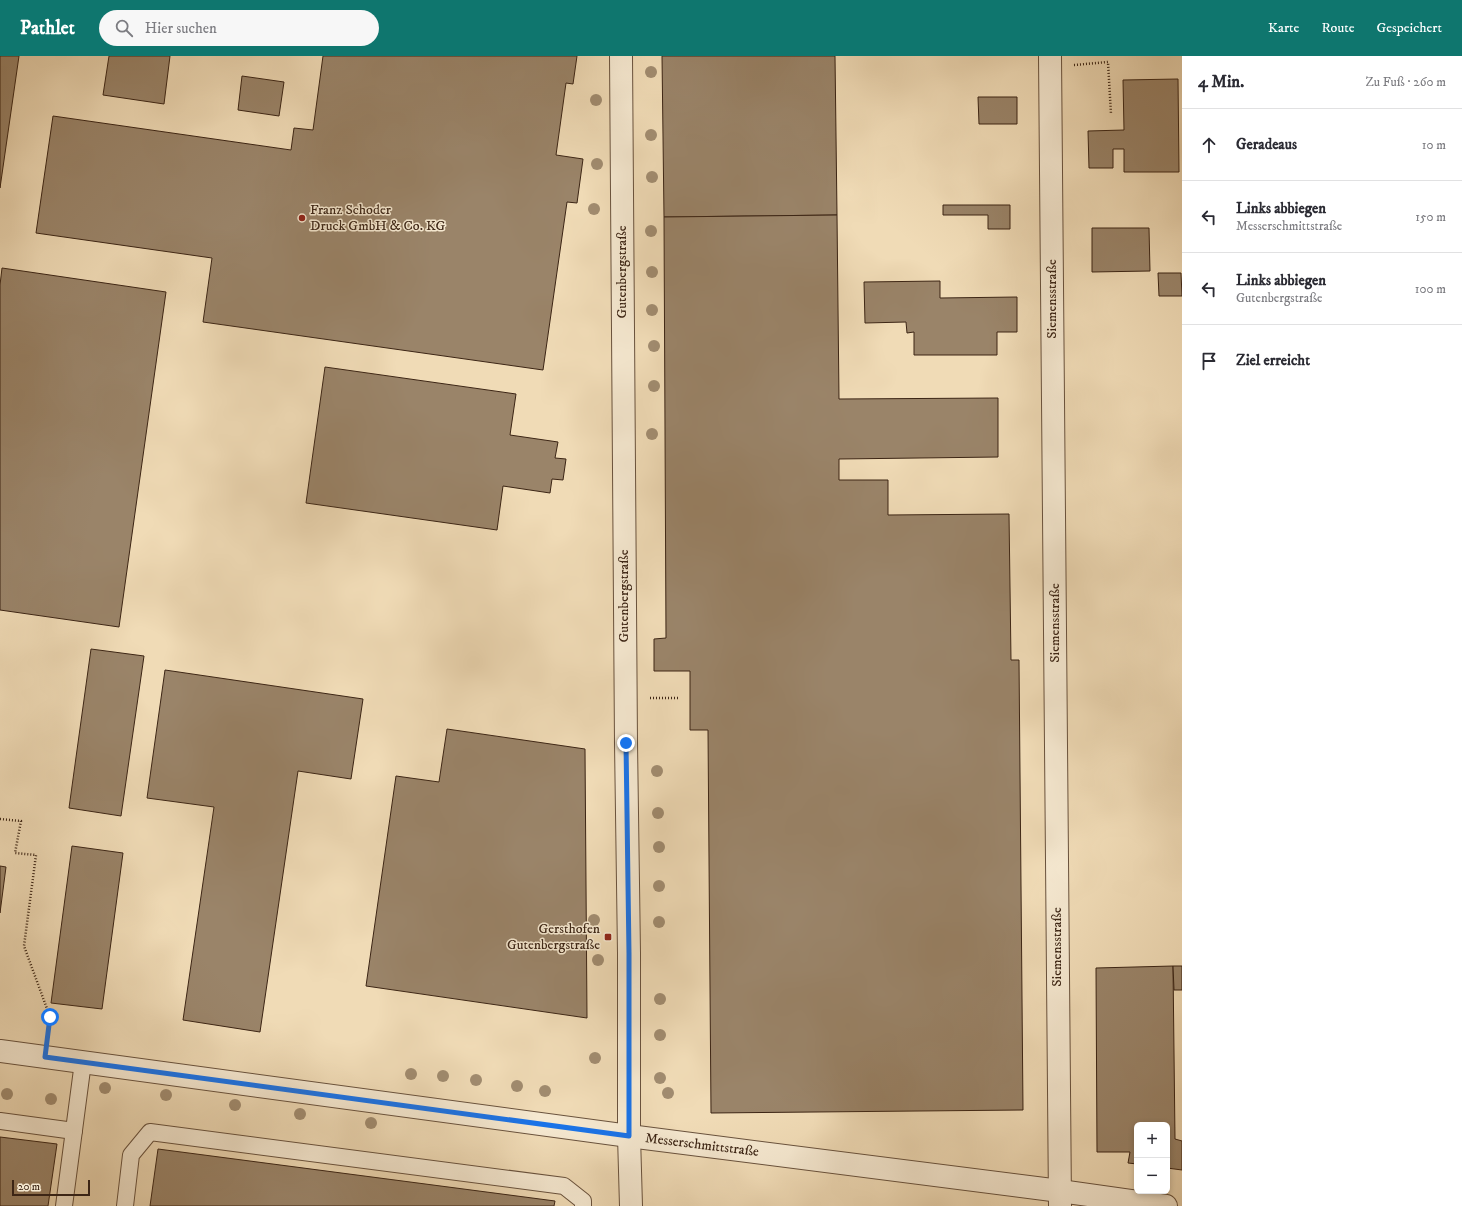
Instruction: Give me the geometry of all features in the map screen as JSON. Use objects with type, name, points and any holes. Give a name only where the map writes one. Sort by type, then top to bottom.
[{"type":"street","name":"Gutenbergstraße","points":[[621,56],[629,953],[629,1136],[631,1206]]},
{"type":"street","name":"Siemensstraße","points":[[1050,62],[1060,1198]]},
{"type":"street","name":"Messerschmittstraße","points":[[0,1051],[629,1136],[1060,1198],[1166,1206]]},
{"type":"lane","points":[[64,1206],[83,1062]]},
{"type":"lane","points":[[0,1121],[74,1131]]},
{"type":"lane","points":[[126,1206],[132,1155],[150,1132],[564,1186],[583,1201],[583,1206]]},
{"type":"path","points":[[1050,62],[1108,62],[1111,114]]},
{"type":"path","points":[[0,819],[21,821],[15,853],[36,855],[24,946],[50,1017],[45,1057]]},
{"type":"building","points":[[0,56],[19,56],[0,188]]},
{"type":"building","points":[[109,56],[170,56],[164,104],[103,95]]},
{"type":"building","name":"Franz Schoder Druck GmbH & Co. KG","points":[[323,56],[577,56],[573,84],[566,83],[556,155],[583,159],[577,203],[567,202],[543,370],[203,322],[212,258],[36,233],[53,116],[291,150],[294,128],[313,130]]},
{"type":"building","points":[[662,56],[835,56],[837,215],[664,217]]},
{"type":"building","points":[[242,76],[284,82],[279,116],[238,110]]},
{"type":"building","points":[[1178,79],[1179,172],[1124,172],[1124,149],[1113,149],[1113,168],[1089,168],[1088,131],[1124,130],[1123,80]]},
{"type":"building","points":[[978,97],[1017,97],[1017,124],[979,124]]},
{"type":"building","points":[[943,205],[1010,205],[1010,229],[988,229],[988,215],[943,215]]},
{"type":"building","points":[[837,215],[839,399],[998,398],[998,457],[839,459],[839,480],[888,480],[888,515],[1009,514],[1011,660],[1019,660],[1023,1110],[711,1113],[708,730],[690,730],[690,671],[654,671],[654,639],[666,638],[664,217]]},
{"type":"building","points":[[1092,228],[1149,228],[1150,271],[1092,272]]},
{"type":"building","points":[[2,268],[166,292],[119,627],[0,610],[0,285]]},
{"type":"building","points":[[1158,273],[1181,273],[1182,296],[1159,296]]},
{"type":"building","points":[[940,281],[940,298],[1017,297],[1017,332],[997,332],[997,355],[914,355],[914,332],[907,333],[906,322],[865,323],[864,282]]},
{"type":"building","points":[[325,367],[516,394],[510,435],[558,442],[555,458],[566,459],[563,480],[552,479],[550,493],[503,486],[497,530],[306,503]]},
{"type":"building","points":[[91,649],[144,656],[121,816],[69,808]]},
{"type":"building","points":[[165,670],[363,699],[351,779],[298,771],[260,1032],[183,1020],[214,807],[147,798]]},
{"type":"building","points":[[447,729],[585,749],[587,1018],[366,986],[396,776],[439,782]]},
{"type":"building","points":[[72,846],[123,853],[102,1009],[51,1003]]},
{"type":"building","points":[[0,866],[6,867],[0,913]]},
{"type":"building","points":[[1173,966],[1175,1139],[1182,1141],[1182,1170],[1170,1168],[1170,1122],[1134,1122],[1134,1164],[1128,1163],[1130,1152],[1097,1152],[1096,968]]},
{"type":"building","points":[[1173,966],[1182,966],[1182,990],[1174,990]]},
{"type":"building","points":[[0,1137],[57,1144],[48,1206],[0,1206]]},
{"type":"building","points":[[158,1149],[555,1201],[554,1206],[150,1206]]},
{"type":"place","name":"Franz Schoder Druck GmbH & Co. KG","points":[[302,218]]},
{"type":"place","name":"Gersthofen Gutenbergstraße","points":[[608,937]]},
{"type":"route","points":[[50,1017],[45,1057],[629,1136],[629,953],[626,743]]}]
